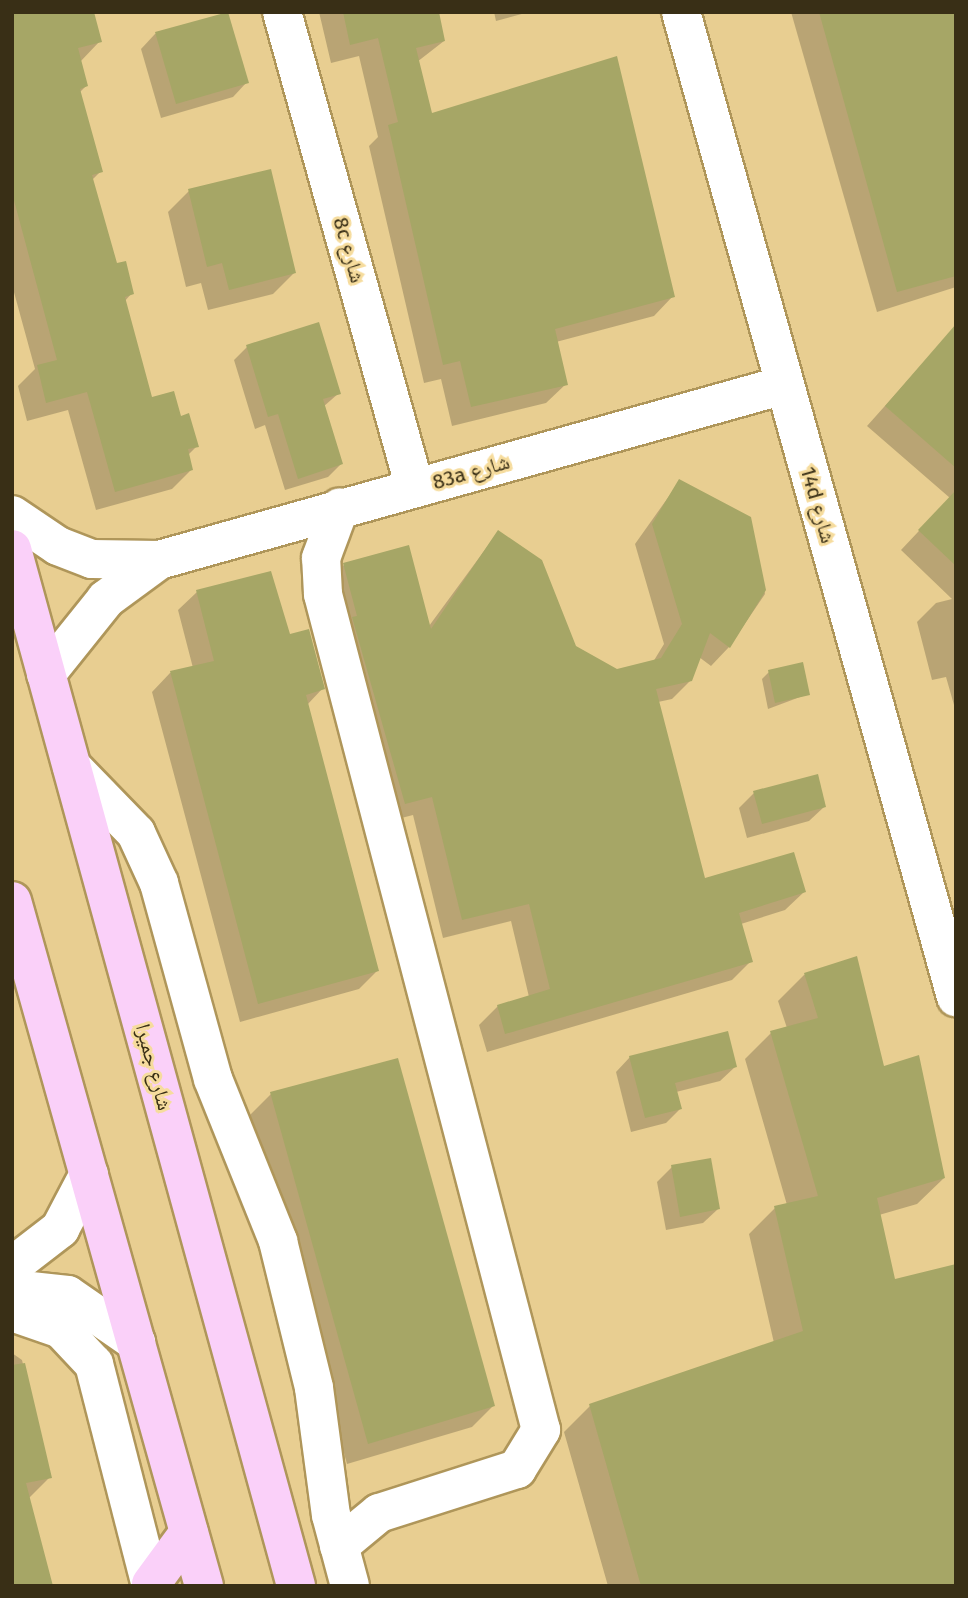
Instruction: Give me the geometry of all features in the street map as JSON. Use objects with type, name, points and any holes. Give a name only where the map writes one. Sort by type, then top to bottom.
[{"type":"main road","name":"شارع جميرا","points":[[12,549],[296,1586]]},
{"type":"main road","points":[[12,901],[204,1586]]},
{"type":"main road","points":[[151,1585],[189,1532]]},
{"type":"street","name":"8c شارع","points":[[282,12],[415,488]]},
{"type":"street","name":"14d شارع","points":[[681,12],[954,982]]},
{"type":"street","name":"83a شارع","points":[[12,515],[58,546],[92,559],[159,560],[784,385]]},
{"type":"street","points":[[340,1546],[379,1513],[517,1469],[541,1430],[323,594],[321,558],[341,507]]},
{"type":"street","name":"83a شارع","points":[[46,674],[106,600],[159,560]]},
{"type":"street","points":[[72,767],[136,833],[159,883],[213,1079],[278,1241],[314,1388],[340,1546],[351,1586]]},
{"type":"street","points":[[12,1266],[60,1229],[89,1174]]},
{"type":"street","points":[[12,1289],[68,1296],[136,1342]]},
{"type":"street","points":[[12,1312],[61,1329],[93,1364],[151,1585]]},
{"type":"building","points":[[12,12],[94,12],[102,42],[78,48],[88,86],[80,89],[103,172],[92,175],[117,263],[126,261],[134,294],[125,297],[152,397],[174,391],[181,416],[189,413],[199,447],[188,449],[193,470],[115,492],[87,392],[46,403],[37,365],[57,360],[12,193]]},
{"type":"building","points":[[228,12],[249,83],[176,104],[155,32]]},
{"type":"building","points":[[343,12],[439,12],[445,41],[416,48],[432,113],[617,56],[675,297],[555,329],[568,385],[471,407],[460,361],[443,365],[388,125],[398,122],[378,38],[350,45]]},
{"type":"building","points":[[819,12],[956,12],[956,276],[897,292]]},
{"type":"building","points":[[271,169],[296,273],[229,290],[222,263],[207,267],[188,189]]},
{"type":"building","points":[[319,322],[341,394],[323,399],[343,464],[298,479],[278,414],[268,417],[246,345]]},
{"type":"building","points":[[956,324],[956,468],[885,406]]},
{"type":"building","points":[[679,479],[751,517],[766,590],[730,648],[710,633],[692,681],[656,689],[705,878],[794,852],[806,892],[739,913],[753,962],[505,1034],[497,1005],[550,989],[529,904],[462,920],[432,797],[405,804],[352,617],[357,616],[343,563],[409,545],[431,629],[498,530],[542,560],[576,646],[617,669],[661,658],[682,624],[652,524]]},
{"type":"building","points":[[956,490],[956,566],[918,530]]},
{"type":"building","points":[[271,571],[290,634],[309,629],[325,689],[306,695],[379,971],[258,1004],[170,671],[214,661],[196,590]]},
{"type":"building","points":[[803,662],[810,695],[775,703],[768,670]]},
{"type":"building","points":[[818,774],[826,807],[762,824],[753,791]]},
{"type":"building","points":[[857,956],[884,1066],[919,1055],[945,1178],[877,1198],[895,1279],[956,1264],[956,1586],[641,1586],[589,1404],[803,1331],[774,1206],[818,1196],[770,1031],[818,1018],[804,973]]},
{"type":"building","points":[[728,1031],[737,1067],[675,1083],[682,1109],[645,1118],[629,1056]]},
{"type":"building","points":[[398,1058],[495,1406],[368,1444],[270,1092]]},
{"type":"building","points":[[711,1158],[720,1209],[680,1217],[671,1165]]},
{"type":"building","points":[[25,1363],[52,1478],[26,1483],[53,1586],[12,1586],[12,1365]]}]
